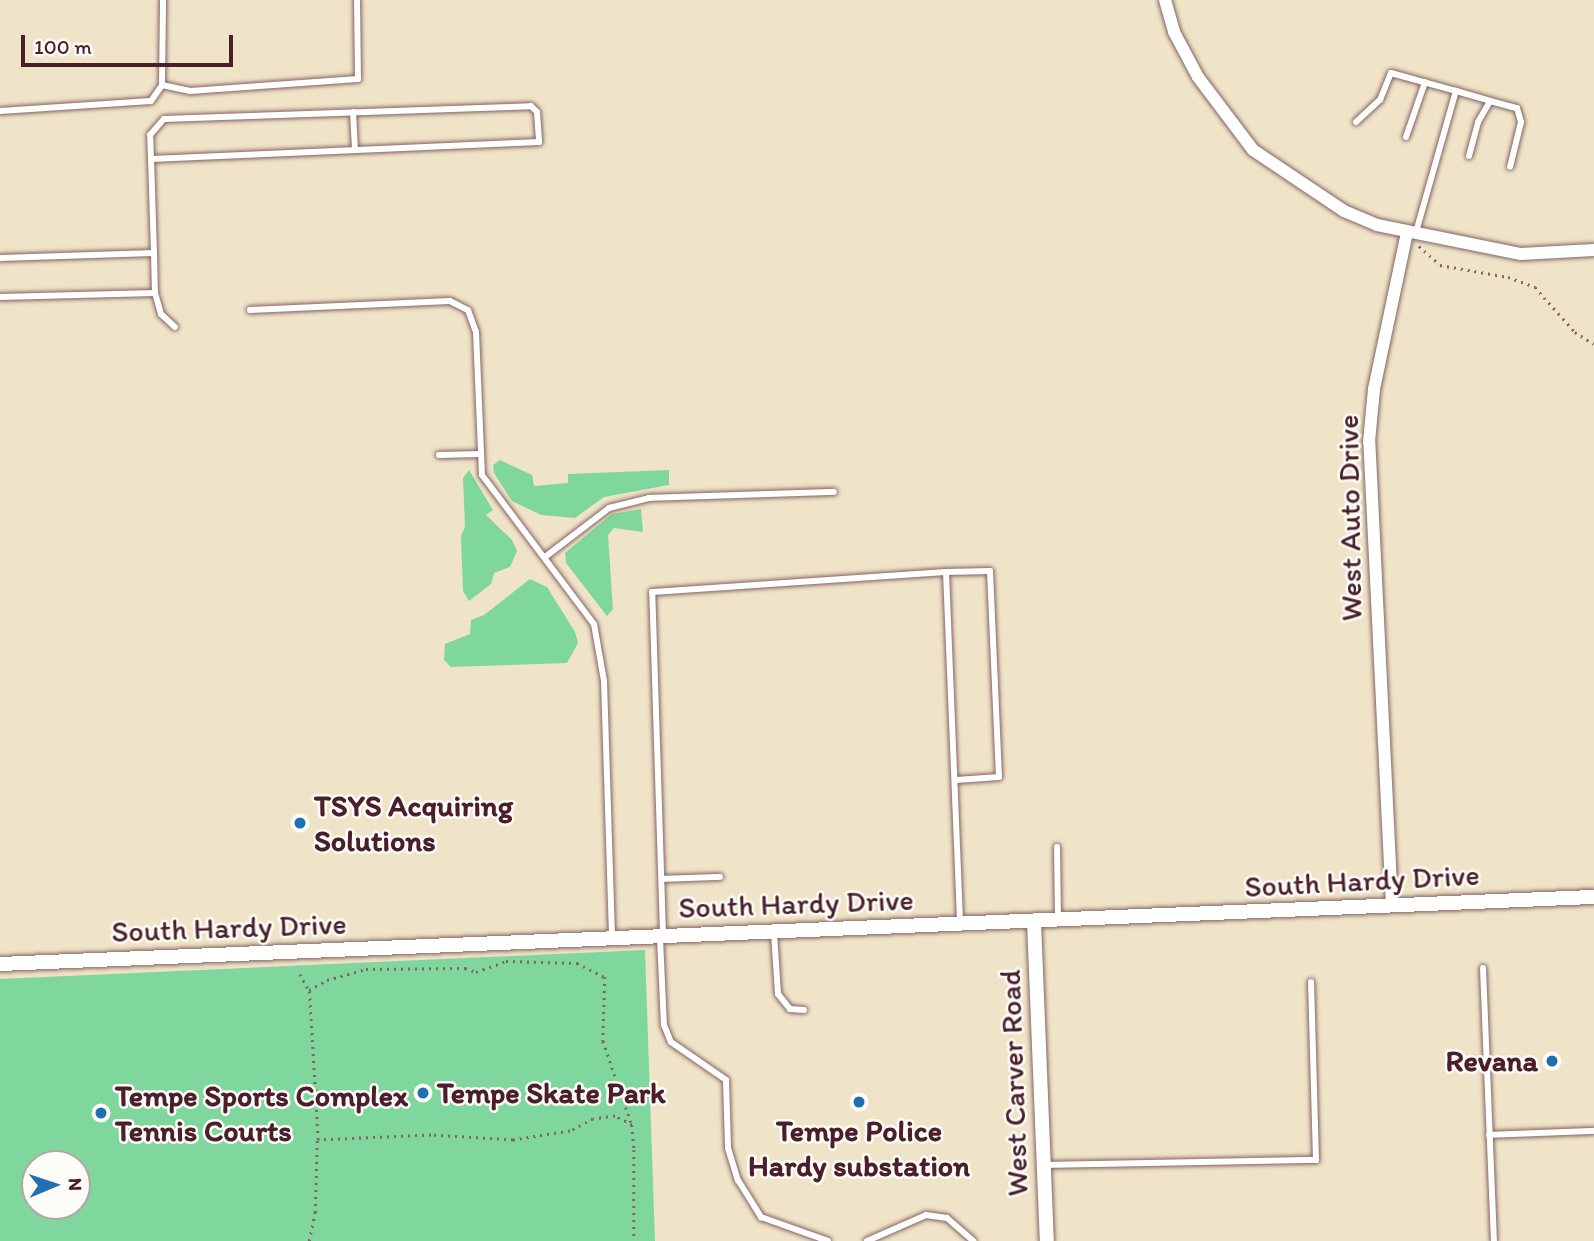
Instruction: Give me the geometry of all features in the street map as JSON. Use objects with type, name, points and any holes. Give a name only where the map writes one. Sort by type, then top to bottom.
[{"type":"street","points":[[1165,0],[1174,32],[1198,77],[1253,150],[1344,211],[1412,233],[1521,254],[1594,250]]},
{"type":"street","name":"West Auto Drive","points":[[1392,906],[1369,442],[1374,389],[1412,233]]},
{"type":"street","name":"South Hardy Drive","points":[[0,964],[960,923],[1058,922],[1594,897]]},
{"type":"street","name":"West Carver Road","points":[[1034,922],[1047,1241]]},
{"type":"lane","points":[[0,111],[151,101],[162,85],[163,0]]},
{"type":"lane","points":[[162,85],[190,90],[358,79],[357,0]]},
{"type":"lane","points":[[1356,122],[1380,100],[1391,73],[1517,108],[1521,114],[1510,167]]},
{"type":"lane","points":[[1406,137],[1426,82]]},
{"type":"lane","points":[[1412,233],[1456,91]]},
{"type":"lane","points":[[1469,156],[1478,122],[1490,101]]},
{"type":"lane","points":[[151,159],[539,142],[537,112],[531,106],[164,119],[150,135],[155,293],[161,314],[175,327]]},
{"type":"lane","points":[[353,112],[355,150]]},
{"type":"lane","points":[[0,258],[154,253]]},
{"type":"lane","points":[[0,298],[155,293]]},
{"type":"lane","points":[[250,310],[450,301],[468,310],[476,332],[482,475],[594,624],[600,658],[612,938]]},
{"type":"lane","points":[[439,455],[480,454]]},
{"type":"lane","points":[[545,557],[609,508],[649,498],[834,492]]},
{"type":"lane","points":[[828,1241],[761,1217],[738,1180],[728,1148],[726,1080],[671,1042],[664,1025],[652,592],[990,571],[999,777],[956,780]]},
{"type":"lane","points":[[946,572],[960,923]]},
{"type":"lane","points":[[1057,847],[1058,922]]},
{"type":"lane","points":[[662,879],[720,877]]},
{"type":"lane","points":[[774,931],[778,994],[790,1009],[804,1010]]},
{"type":"lane","points":[[1483,968],[1494,1241]]},
{"type":"lane","points":[[1044,1165],[1316,1160],[1311,982]]},
{"type":"lane","points":[[1489,1135],[1594,1131]]},
{"type":"lane","points":[[867,1241],[926,1215],[947,1218],[973,1241]]},
{"type":"path","points":[[1426,256],[1440,265],[1525,282],[1550,301],[1575,332],[1594,344]]},
{"type":"path","points":[[309,990],[327,979],[366,969],[465,968],[476,972],[506,961],[577,963],[605,977],[603,1041],[632,1125],[634,1241]]},
{"type":"path","points":[[300,974],[309,990],[317,1140],[315,1213],[309,1241]]},
{"type":"path","points":[[317,1140],[431,1135],[513,1140],[570,1131],[593,1119],[615,1116],[632,1125]]},
{"type":"green space","points":[[500,460],[532,475],[534,486],[568,483],[568,474],[669,470],[669,485],[604,497],[575,518],[541,515],[512,501],[494,473],[493,465]]},
{"type":"green space","points":[[469,470],[493,510],[486,515],[512,540],[517,551],[510,567],[494,573],[491,584],[469,601],[463,591],[461,536],[465,527],[463,478]]},
{"type":"green space","points":[[641,509],[643,532],[614,528],[608,535],[613,609],[607,616],[566,563],[565,553],[612,514]]},
{"type":"green space","points":[[530,579],[547,587],[575,632],[578,643],[567,663],[451,667],[444,660],[445,644],[470,634],[471,620],[484,615]]},
{"type":"green space","points":[[645,950],[655,1241],[0,1241],[0,979]]},
{"type":"place","name":"TSYS Acquiring Solutions","points":[[300,823]]},
{"type":"place","name":"Revana","points":[[1552,1061]]},
{"type":"place","name":"Tempe Skate Park","points":[[423,1093]]},
{"type":"place","name":"Tempe Police Hardy substation","points":[[859,1102]]},
{"type":"place","name":"Tempe Sports Complex Tennis Courts","points":[[101,1113]]}]
